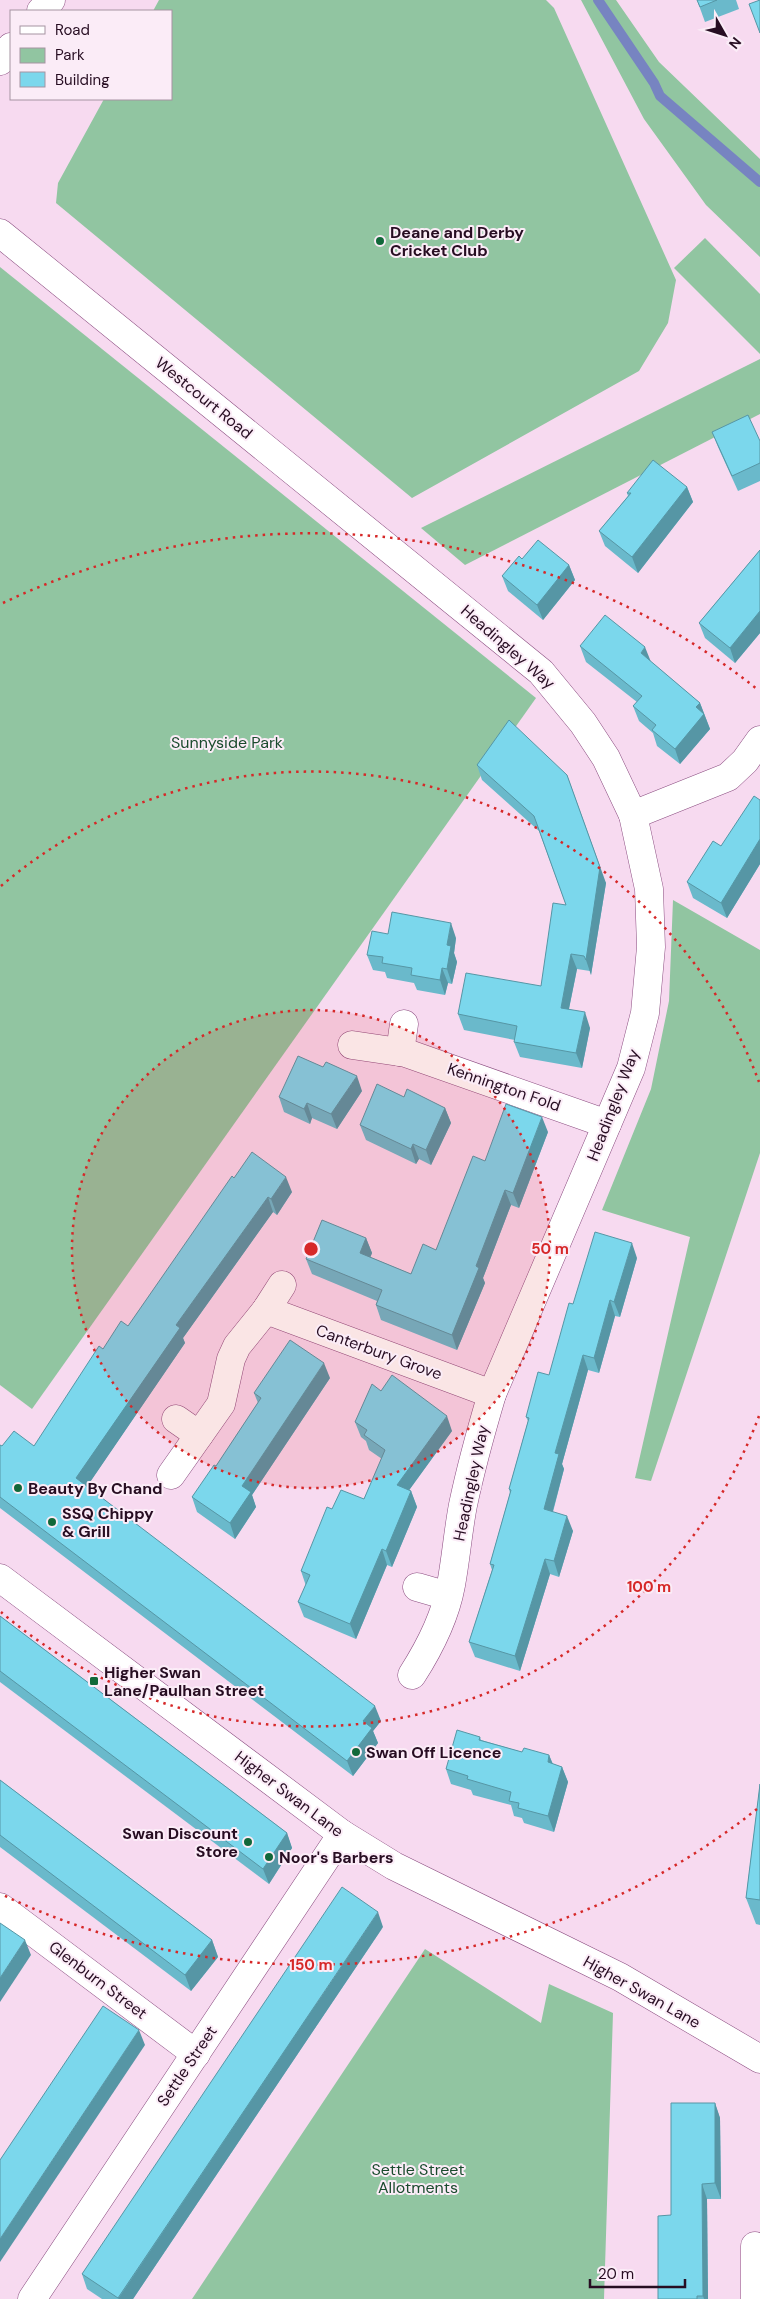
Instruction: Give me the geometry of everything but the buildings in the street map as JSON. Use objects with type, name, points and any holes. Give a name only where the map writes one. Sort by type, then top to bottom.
[{"type":"street","points":[[42,10],[51,0]]},
{"type":"street","points":[[0,61],[10,49]]},
{"type":"street","name":"Westcourt Road","points":[[0,233],[408,563]]},
{"type":"street","name":"Headingley Way","points":[[408,563],[541,672],[563,696],[606,758],[633,815],[649,888],[651,947],[645,1014],[630,1068],[492,1394],[476,1446],[448,1596],[440,1623],[428,1651],[412,1675]]},
{"type":"street","points":[[633,815],[728,777],[745,762],[760,740]]},
{"type":"street","points":[[400,1052],[404,1024]]},
{"type":"street","name":"Kennington Fold","points":[[352,1045],[400,1052],[607,1124]]},
{"type":"street","points":[[170,1475],[221,1404],[231,1359],[237,1346],[266,1310],[282,1285]]},
{"type":"street","name":"Canterbury Grove","points":[[266,1310],[492,1394]]},
{"type":"street","points":[[176,1419],[199,1435]]},
{"type":"street","name":"Higher Swan Lane","points":[[0,1578],[342,1834],[394,1866],[620,1977],[760,2059]]},
{"type":"street","points":[[416,1587],[448,1596]]},
{"type":"street","name":"Settle Street","points":[[32,2299],[342,1834]]},
{"type":"street","name":"Glenburn Street","points":[[0,1907],[196,2054]]},
{"type":"street","points":[[755,2246],[756,2298]]},
{"type":"green space","name":"Deane and Derby Cricket Club","points":[[159,0],[546,0],[554,8],[676,280],[668,323],[639,371],[412,498],[56,203],[58,183],[103,100],[172,100],[172,10],[154,10]]},
{"type":"green space","points":[[581,0],[616,0],[659,62],[760,159],[760,257],[706,205],[644,119]]},
{"type":"green space","points":[[705,238],[760,294],[760,354],[674,268]]},
{"type":"green space","name":"Sunnyside Park","points":[[0,267],[536,698],[32,1409],[0,1385]]},
{"type":"green space","points":[[760,359],[760,414],[465,565],[421,528]]},
{"type":"green space","points":[[673,900],[760,950],[760,1153],[651,1481],[635,1478],[690,1237],[602,1210],[651,1089],[669,1001]]},
{"type":"green space","name":"Settle Street Allotments","points":[[425,1949],[541,2023],[549,1984],[613,2013],[604,2299],[192,2299]]},
{"type":"waterway","points":[[598,0],[654,83],[660,96],[760,182]]},
{"type":"place","name":"Deane and Derby Cricket Club","points":[[380,241]]},
{"type":"place","name":"Beauty By Chand","points":[[18,1488]]},
{"type":"place","name":"SSQ Chippy & Grill","points":[[52,1522]]},
{"type":"place","name":"Higher Swan Lane/Paulhan Street","points":[[94,1681]]},
{"type":"place","name":"Swan Off Licence","points":[[356,1752]]},
{"type":"place","name":"Swan Discount Store","points":[[248,1842]]},
{"type":"place","name":"Noor's Barbers","points":[[269,1857]]}]
